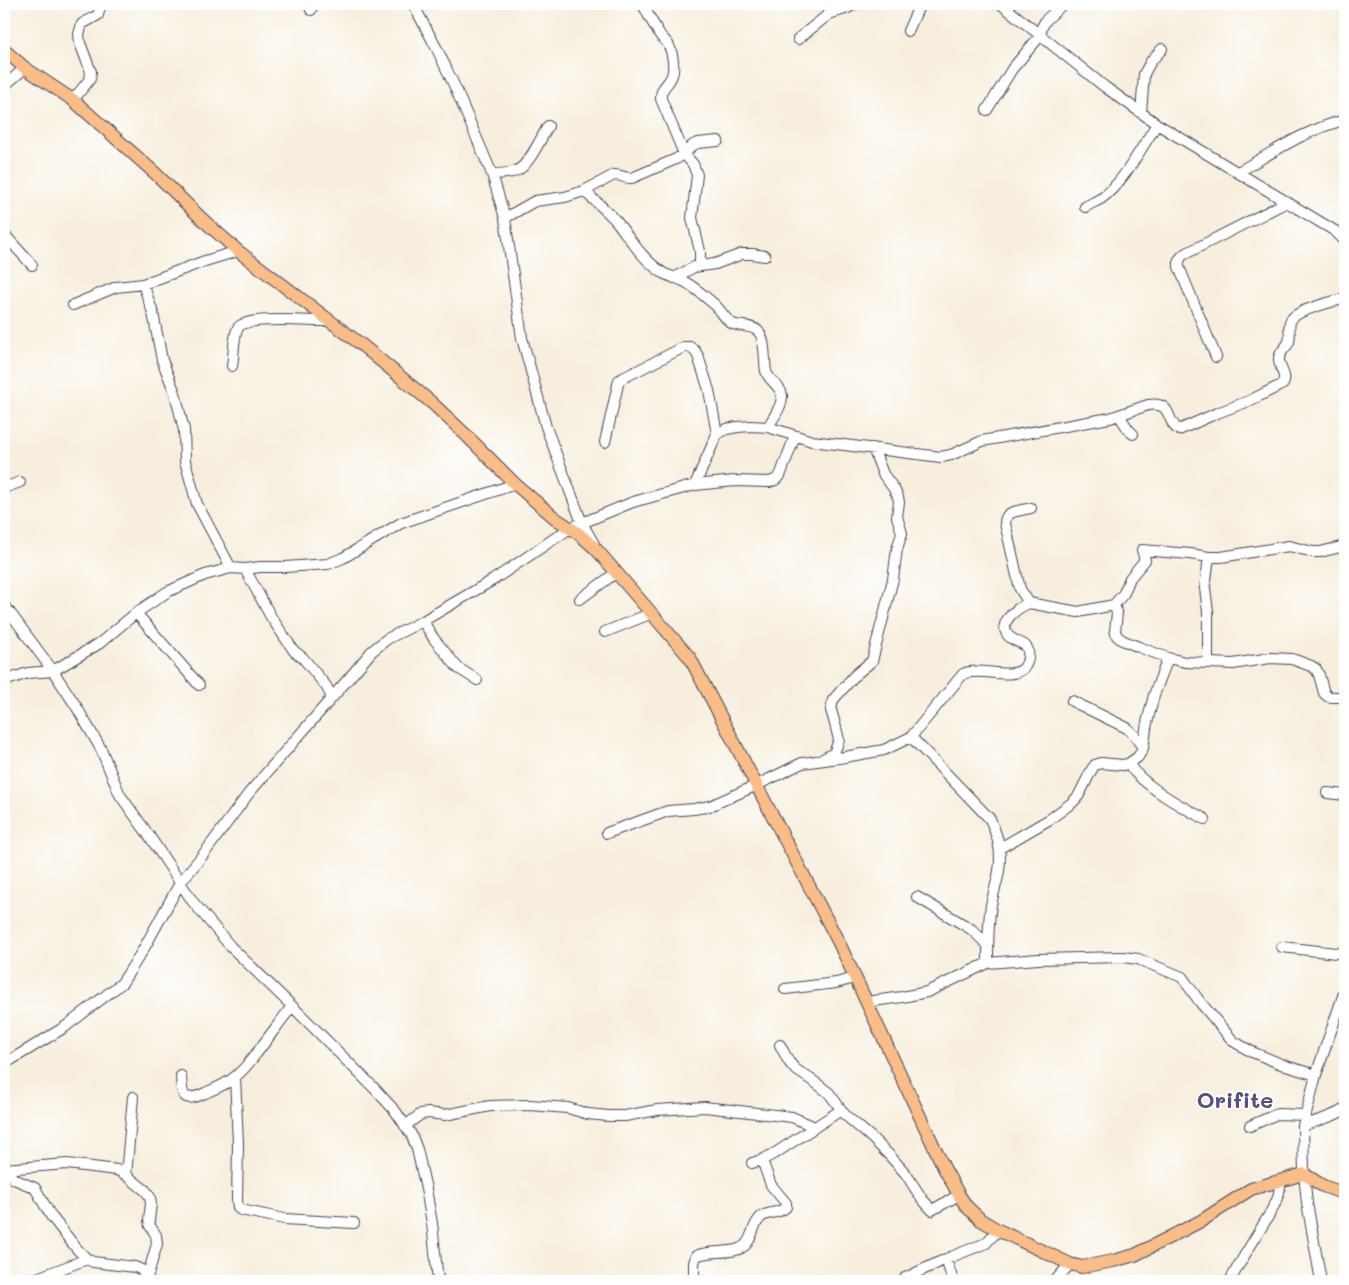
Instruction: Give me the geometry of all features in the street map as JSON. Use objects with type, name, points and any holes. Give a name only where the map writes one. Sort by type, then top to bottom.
[{"type":"main road","points":[[4,50],[25,68],[74,100],[149,167],[238,251],[363,346],[432,403],[466,434],[515,484],[596,549],[690,658],[839,942],[944,1168],[967,1208],[981,1220],[1070,1264],[1082,1267],[1112,1262],[1135,1255],[1201,1221],[1251,1189],[1281,1180],[1304,1174],[1323,1186],[1345,1194]]},
{"type":"street","points":[[74,100],[90,79],[91,72],[79,34],[85,20],[98,15],[101,4]]},
{"type":"street","points":[[413,4],[454,85],[492,174],[505,218],[522,338],[546,427],[582,524],[596,549]]},
{"type":"street","points":[[642,4],[661,36],[668,44],[672,55],[673,72],[670,81],[660,93],[684,154],[693,164],[697,174],[692,218],[700,251],[700,266]]},
{"type":"street","points":[[798,39],[828,14],[855,4]]},
{"type":"street","points":[[908,31],[920,4]]},
{"type":"street","points":[[1001,4],[1105,87],[1141,113],[1340,232],[1345,241]]},
{"type":"street","points":[[987,110],[1012,69],[1040,36],[1046,20],[1064,4]]},
{"type":"street","points":[[1141,113],[1144,74],[1162,49]]},
{"type":"street","points":[[4,86],[25,68]]},
{"type":"street","points":[[1238,172],[1314,129],[1345,120]]},
{"type":"street","points":[[1085,207],[1103,197],[1115,185],[1157,124]]},
{"type":"street","points":[[492,174],[518,171],[525,164],[548,126]]},
{"type":"street","points":[[505,218],[535,201],[565,197],[614,175],[632,178],[684,154],[693,145],[718,141]]},
{"type":"street","points":[[584,190],[616,222],[650,263],[663,273],[682,280],[717,306],[729,321],[759,331],[762,338],[767,374],[780,389],[782,395],[781,404],[768,427]]},
{"type":"street","points":[[1216,357],[1179,267],[1179,260],[1183,255],[1287,202]]},
{"type":"street","points":[[4,234],[32,265]]},
{"type":"street","points":[[73,305],[116,287],[143,284],[238,251]]},
{"type":"street","points":[[674,278],[689,269],[715,264],[742,254],[765,256]]},
{"type":"street","points":[[143,284],[153,313],[162,360],[175,393],[184,430],[185,462],[198,504],[231,568]]},
{"type":"street","points":[[717,434],[737,427],[768,427],[812,441],[941,457],[952,455],[982,441],[1100,420],[1155,404],[1162,405],[1169,413],[1174,427],[1178,430],[1249,401],[1279,386],[1284,381],[1279,358],[1289,341],[1289,324],[1291,320],[1303,311],[1345,298]]},
{"type":"street","points":[[232,366],[236,332],[243,323],[283,320],[330,321]]},
{"type":"street","points":[[605,442],[619,380],[684,348],[690,347],[698,356],[708,390],[717,434],[695,485]]},
{"type":"street","points":[[1120,415],[1133,434]]},
{"type":"street","points":[[4,1064],[65,1027],[122,983],[143,950],[180,883],[249,794],[372,651],[387,638],[423,621],[493,580],[570,528],[633,502],[695,485],[735,481],[769,482],[775,480],[780,476],[795,436]]},
{"type":"street","points":[[820,761],[834,753],[839,740],[831,710],[833,700],[855,674],[872,661],[893,579],[902,533],[898,517],[898,497],[883,474],[873,448]]},
{"type":"street","points":[[4,488],[20,482]]},
{"type":"street","points":[[4,681],[28,673],[53,671],[100,643],[136,613],[167,592],[205,575],[231,568],[245,570],[260,567],[328,564],[343,558],[401,523],[515,484]]},
{"type":"street","points":[[1029,603],[1020,589],[1005,517],[1008,514],[1031,508]]},
{"type":"street","points":[[607,833],[668,811],[710,806],[802,763],[884,750],[911,737],[963,674],[969,671],[1018,672],[1023,669],[1027,664],[1028,650],[1026,646],[1006,634],[1004,627],[1013,613],[1029,603],[1078,612],[1114,605],[1124,593],[1130,578],[1145,560],[1142,550],[1221,558],[1289,546],[1320,552],[1345,546]]},
{"type":"street","points":[[1208,662],[1208,612],[1205,588],[1209,557]]},
{"type":"street","points":[[245,570],[271,617],[294,650],[326,686],[332,697]]},
{"type":"street","points":[[580,599],[617,572]]},
{"type":"street","points":[[1114,605],[1117,613],[1115,631],[1122,640],[1168,658],[1184,662],[1234,664],[1270,658],[1292,659],[1316,669],[1327,696],[1345,697]]},
{"type":"street","points":[[4,606],[53,671],[76,706],[101,749],[120,794],[193,902],[231,947],[368,1082],[396,1112],[411,1134],[417,1149],[426,1189],[432,1223],[438,1281]]},
{"type":"street","points":[[136,613],[199,685]]},
{"type":"street","points":[[605,632],[652,613]]},
{"type":"street","points":[[423,621],[434,639],[458,668],[477,680]]},
{"type":"street","points":[[1000,848],[1073,802],[1096,765],[1101,763],[1123,765],[1138,757],[1143,748],[1154,695],[1168,658]]},
{"type":"street","points":[[1072,701],[1127,728],[1143,748]]},
{"type":"street","points":[[911,737],[990,819],[998,836],[1000,848],[999,872],[991,905],[988,963]]},
{"type":"street","points":[[1128,764],[1148,784],[1205,819]]},
{"type":"street","points":[[1327,793],[1345,795]]},
{"type":"street","points":[[917,897],[971,929],[988,945]]},
{"type":"street","points":[[1282,947],[1345,954]]},
{"type":"street","points":[[866,1002],[927,992],[988,963],[1038,959],[1123,957],[1138,959],[1182,977],[1232,1041],[1252,1052],[1286,1066],[1316,1075]]},
{"type":"street","points":[[785,989],[836,983],[855,978]]},
{"type":"street","points":[[1321,1281],[1307,1203],[1304,1174],[1304,1121],[1316,1075],[1345,990]]},
{"type":"street","points":[[181,1076],[184,1096],[189,1098],[194,1098],[218,1088],[235,1077],[292,1006]]},
{"type":"street","points":[[780,1045],[795,1069],[829,1093],[845,1115],[872,1138],[895,1162],[932,1210],[959,1195]]},
{"type":"street","points":[[235,1077],[238,1144],[236,1200],[238,1208],[284,1219],[354,1223]]},
{"type":"street","points":[[126,1175],[133,1097]]},
{"type":"street","points":[[405,1126],[421,1114],[445,1115],[490,1106],[530,1104],[568,1108],[588,1114],[608,1116],[625,1116],[657,1110],[705,1107],[792,1117],[815,1127]]},
{"type":"street","points":[[1250,1126],[1278,1114],[1304,1121],[1336,1114],[1345,1108]]},
{"type":"street","points":[[694,1281],[696,1256],[703,1253],[739,1249],[745,1246],[750,1240],[755,1225],[761,1218],[768,1213],[783,1210],[786,1207],[786,1203],[771,1185],[757,1162],[841,1110]]},
{"type":"street","points":[[4,1169],[67,1164],[117,1170],[126,1175],[146,1192],[152,1204],[149,1220],[150,1226],[156,1235],[157,1244],[147,1279]]},
{"type":"street","points":[[4,1169],[14,1179],[35,1188],[51,1216],[87,1259],[94,1262],[135,1267],[142,1270],[147,1279]]},
{"type":"street","points":[[1230,1281],[1278,1198],[1281,1180]]},
{"type":"street","points":[[905,1278],[986,1243],[998,1230]]},
{"type":"street","points":[[4,1279],[21,1280],[37,1278],[87,1259]]},
{"type":"street","points":[[946,1259],[953,1281]]},
{"type":"street","points":[[1055,1281],[1070,1264]]},
{"type":"district","name":"Orifite","points":[[1235,1099]]}]
